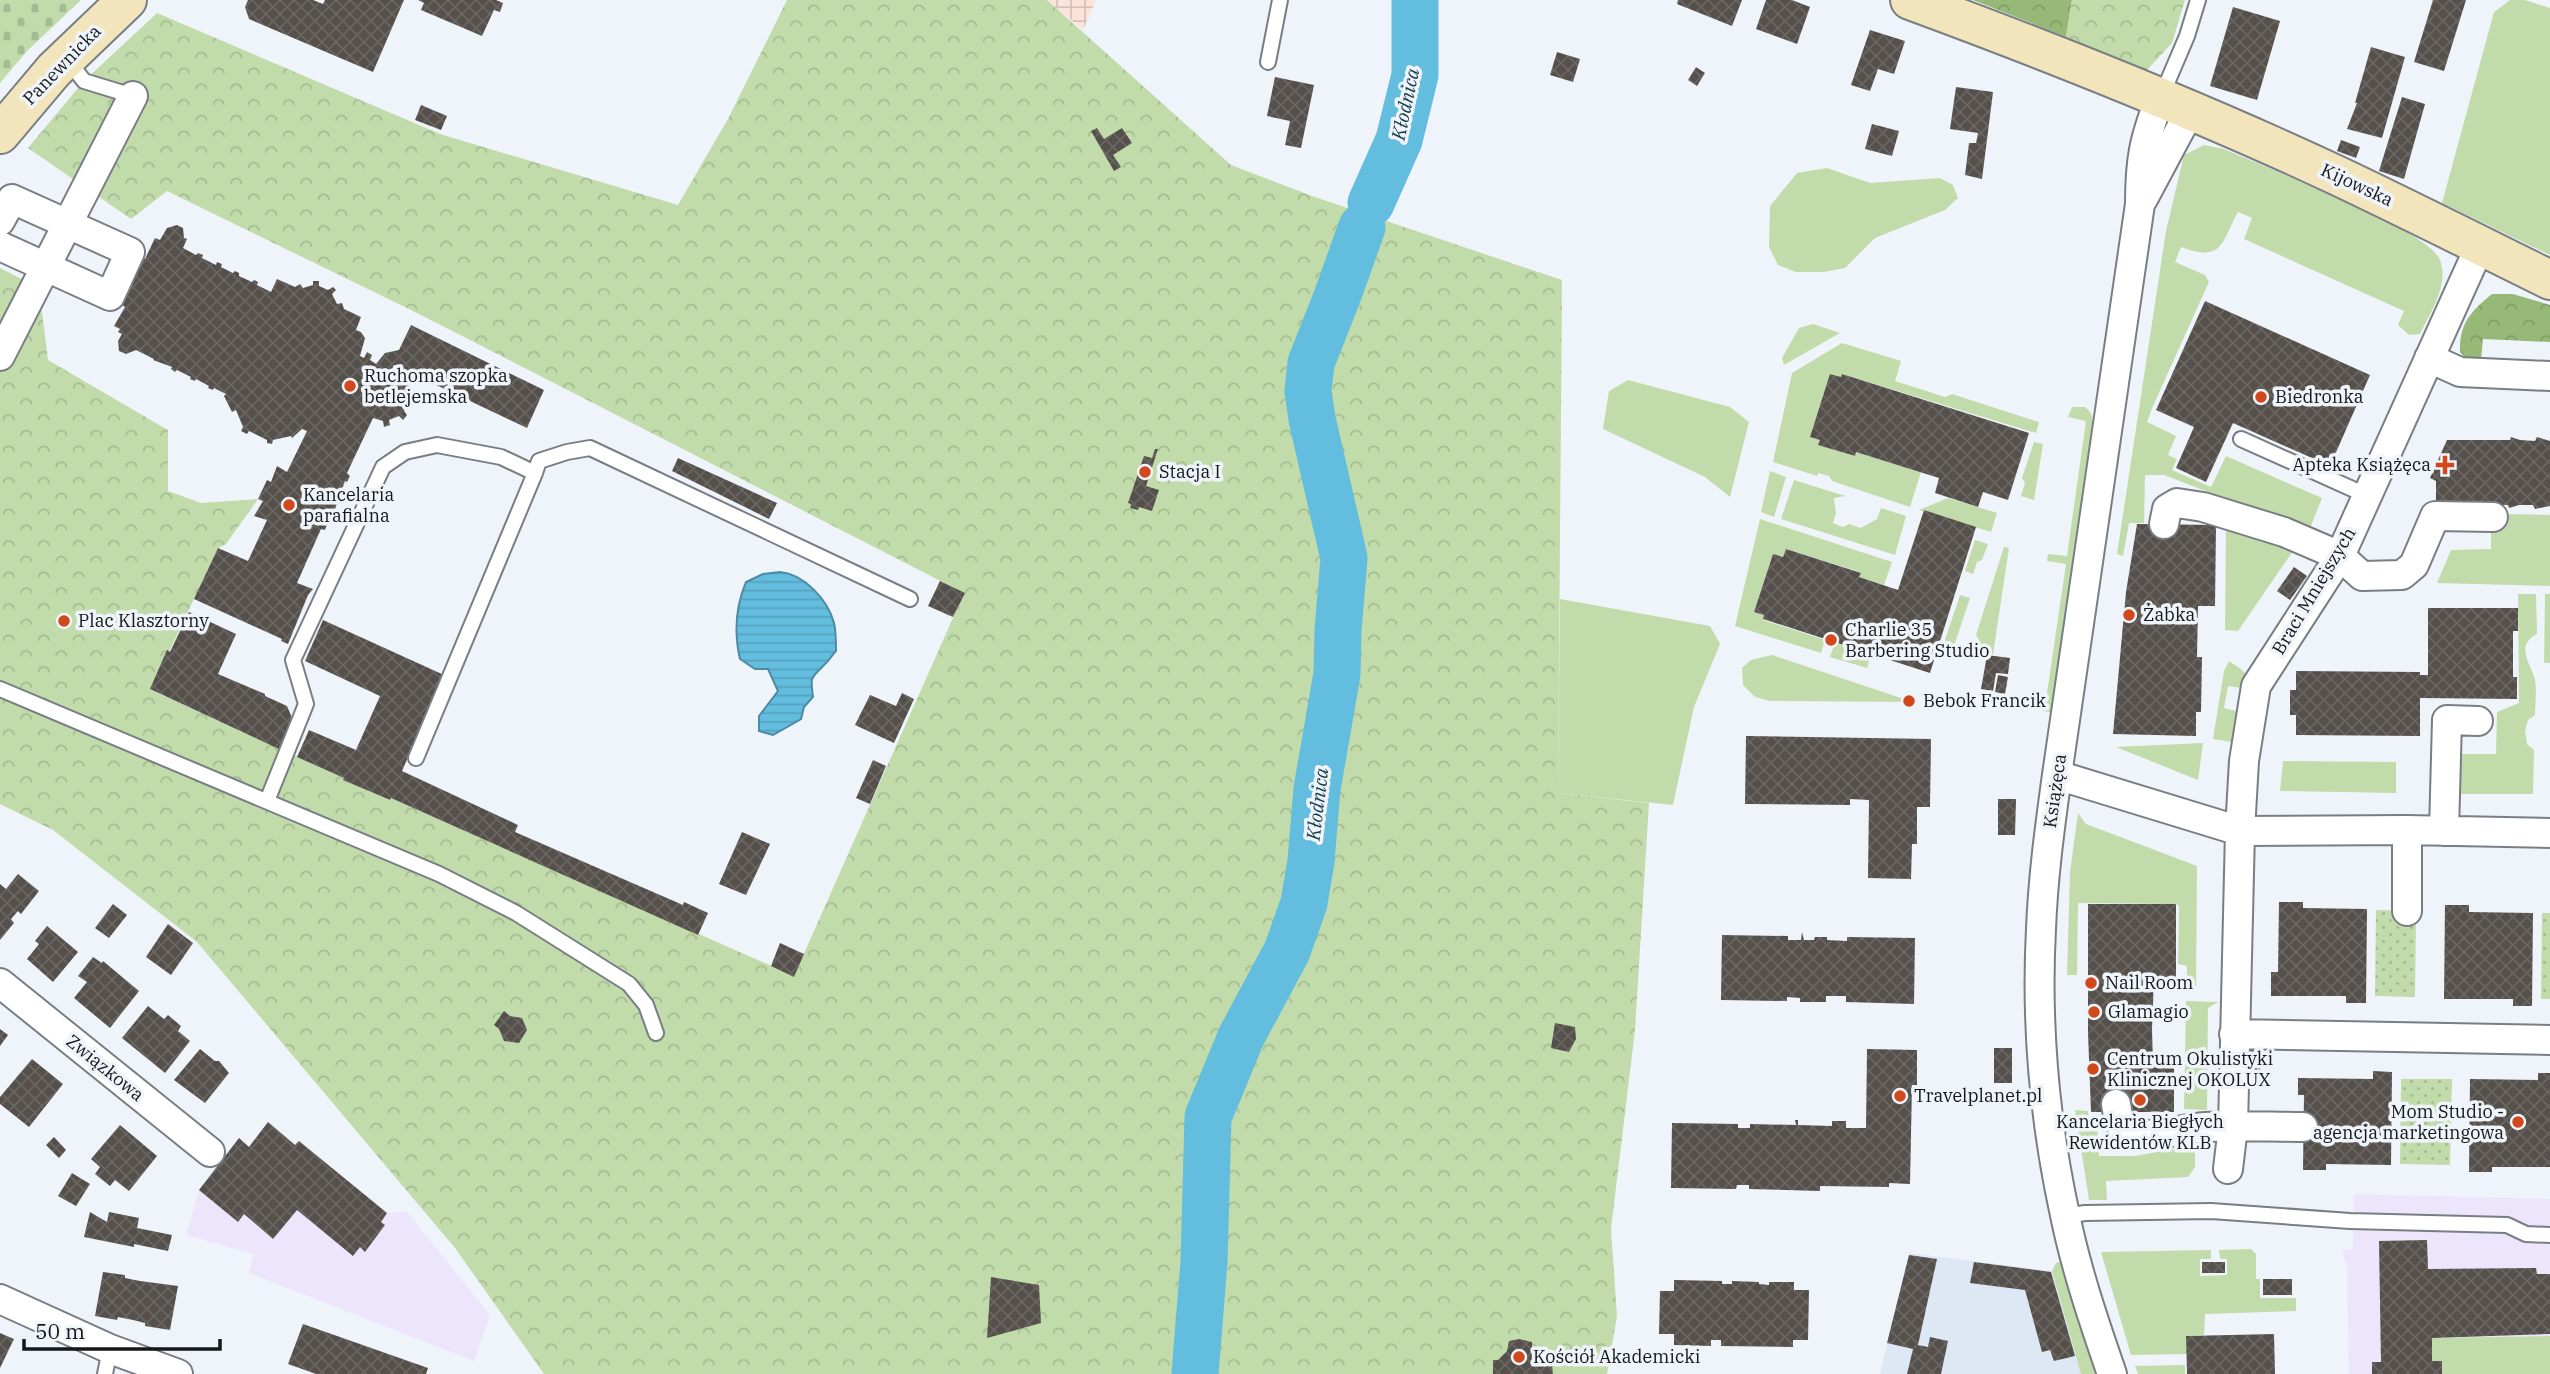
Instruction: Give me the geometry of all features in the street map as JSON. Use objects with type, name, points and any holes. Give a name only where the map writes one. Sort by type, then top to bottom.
[{"type":"street","name":"Panewnicka","points":[[0,134],[42,82],[127,0]]},
{"type":"street","name":"Kijowska","points":[[1910,0],[2175,104],[2333,174],[2550,280]]},
{"type":"street","points":[[0,356],[133,96]]},
{"type":"street","name":"Książęca","points":[[2112,1374],[2085,1296],[2065,1216],[2050,1122],[2041,1026],[2041,930],[2057,775],[2140,204],[2140,163],[2146,136],[2175,104]]},
{"type":"street","points":[[0,246],[110,296],[130,252],[66,223],[4,204]]},
{"type":"street","name":"Braci Mniejszych","points":[[2228,1169],[2233,1127],[2239,831],[2244,761],[2256,686],[2340,556],[2480,246]]},
{"type":"street","points":[[2429,358],[2459,372],[2550,376]]},
{"type":"street","points":[[2164,524],[2167,509],[2177,503],[2203,507],[2284,532],[2340,556],[2362,576],[2403,575],[2414,565],[2435,516],[2493,517]]},
{"type":"street","points":[[2444,831],[2447,720],[2478,721]]},
{"type":"street","points":[[2057,775],[2239,831],[2550,833]]},
{"type":"street","points":[[2407,830],[2407,911]]},
{"type":"street","name":"Związkowa","points":[[0,983],[210,1152]]},
{"type":"street","points":[[2234,1034],[2550,1040]]},
{"type":"street","points":[[2116,1104],[2124,1132],[2135,1135],[2150,1136],[2203,1127],[2303,1127]]},
{"type":"street","points":[[0,1299],[107,1361],[177,1374]]},
{"type":"lane","points":[[1268,62],[1280,0]]},
{"type":"lane","points":[[2175,104],[2187,36],[2198,0]]},
{"type":"lane","points":[[66,57],[84,81],[133,96]]},
{"type":"lane","points":[[2241,439],[2368,496]]},
{"type":"lane","points":[[267,801],[306,704],[293,660],[383,467],[405,452],[437,445],[501,457],[535,473]]},
{"type":"lane","points":[[416,758],[539,461],[566,452],[590,448],[910,599]]},
{"type":"lane","points":[[0,689],[439,874],[516,913],[629,984],[646,1005],[656,1033]]},
{"type":"lane","points":[[2065,1216],[2085,1213],[2211,1211],[2350,1221],[2507,1225],[2526,1234],[2550,1235]]},
{"type":"shaded area","points":[[1047,0],[1096,0],[1083,30]]},
{"type":"shaded area","points":[[268,1122],[295,1145],[299,1141],[387,1213],[407,1212],[490,1315],[474,1361],[249,1273],[253,1254],[186,1235],[199,1190],[239,1138],[249,1146]]},
{"type":"shaded area","points":[[2354,1194],[2550,1199],[2550,1374],[2349,1374],[2347,1266],[2342,1250],[2353,1249]]},
{"type":"shaded area","points":[[1909,1253],[2052,1271],[2081,1374],[1880,1374]]},
{"type":"green space","points":[[0,0],[81,0],[27,51],[0,83]]},
{"type":"green space","points":[[787,0],[1047,0],[1231,165],[1312,196],[1562,280],[1558,793],[1649,803],[1635,1030],[1611,1229],[1617,1316],[1607,1374],[544,1374],[455,1248],[197,942],[53,830],[0,804],[0,268],[39,288],[48,360],[168,430],[168,491],[201,503],[258,499],[226,544],[218,548],[151,690],[344,780],[389,800],[391,798],[794,976],[964,593],[419,314],[167,191],[131,219],[28,148],[84,81],[157,13],[440,134],[678,205],[729,117]]},
{"type":"green space","points":[[1973,0],[2072,0],[2066,37]]},
{"type":"green space","points":[[2072,0],[2185,0],[2172,43],[2146,71],[2066,37]]},
{"type":"green space","points":[[2510,0],[2525,0],[2550,8],[2550,255],[2442,203],[2494,12]]},
{"type":"green space","points":[[2204,145],[2224,149],[2305,183],[2404,231],[2427,245],[2439,258],[2442,267],[2441,287],[2420,334],[2409,335],[2398,325],[2404,311],[2244,239],[2252,218],[2238,212],[2224,240],[2213,251],[2195,251],[2181,247],[2175,262],[2205,275],[2209,282],[2147,422],[2176,436],[2168,455],[2177,459],[2172,470],[2211,487],[2226,456],[2322,498],[2309,531],[2164,475],[2145,475],[2144,523],[2129,523],[2123,556],[2117,554],[2166,231],[2184,155]]},
{"type":"green space","points":[[1827,168],[1870,183],[1940,178],[1953,185],[1958,198],[1945,210],[1875,238],[1845,268],[1824,272],[1796,272],[1778,265],[1769,247],[1770,206],[1797,173]]},
{"type":"green space","points":[[2492,294],[2513,294],[2550,305],[2550,342],[2483,339],[2481,360],[2470,362],[2460,352],[2464,326],[2472,312]]},
{"type":"green space","points":[[1813,324],[1840,333],[1784,365],[1782,358],[1799,328]]},
{"type":"green space","points":[[1842,343],[1901,361],[1895,381],[1945,397],[1952,394],[2039,422],[2036,433],[1842,374],[1841,377],[1831,374],[1810,437],[1820,440],[1819,445],[1854,456],[1856,452],[1921,472],[1910,507],[1832,481],[1829,476],[1818,473],[1817,476],[1773,462],[1792,373]]},
{"type":"green space","points":[[1628,380],[1730,407],[1749,422],[1730,497],[1705,477],[1603,429],[1609,391]]},
{"type":"green space","points":[[2072,407],[2085,407],[2091,413],[2095,432],[2053,713],[2026,707],[2027,697],[2046,700],[2066,564],[2047,561],[2048,554],[2067,556],[2086,421],[2068,417]]},
{"type":"green space","points":[[2034,442],[2043,444],[2034,500],[2021,496],[2025,483],[2022,478]]},
{"type":"green space","points":[[1770,471],[1786,477],[1774,517],[1761,512]]},
{"type":"green space","points":[[1794,480],[1845,496],[1834,498],[1836,513],[1833,523],[1843,527],[1849,524],[1861,528],[1877,519],[1881,508],[1906,516],[1895,555],[1781,519]]},
{"type":"green space","points":[[1948,498],[1997,513],[1991,532],[1919,510]]},
{"type":"green space","points":[[2501,514],[2550,515],[2550,586],[2437,583],[2451,550],[2491,549],[2491,529]]},
{"type":"green space","points":[[1760,519],[1892,562],[1884,585],[1859,577],[1860,572],[1786,549],[1783,557],[1773,554],[1754,612],[1764,615],[1763,620],[1825,640],[1821,653],[1735,626]]},
{"type":"green space","points":[[2226,527],[2293,551],[2238,631],[2225,630]]},
{"type":"green space","points":[[1975,540],[1988,544],[1973,574],[1965,571]]},
{"type":"green space","points":[[2004,547],[2009,548],[1993,654],[1975,651],[1979,640],[1976,635]]},
{"type":"green space","points":[[2518,594],[2536,594],[2537,634],[2526,644],[2525,650],[2536,689],[2535,715],[2528,720],[2525,731],[2527,744],[2534,750],[2533,794],[2454,794],[2459,754],[2496,754],[2497,712],[2519,703]]},
{"type":"green space","points":[[2545,594],[2550,594],[2550,663],[2544,663]]},
{"type":"green space","points":[[1960,595],[1970,598],[1952,652],[1942,649]]},
{"type":"green space","points":[[1560,599],[1710,626],[1720,644],[1694,707],[1673,805],[1558,793]]},
{"type":"green space","points":[[1835,643],[1871,654],[1867,668],[1830,657]]},
{"type":"green space","points":[[1772,655],[1913,702],[1770,701],[1755,697],[1743,685],[1742,668],[1751,660]]},
{"type":"green space","points":[[2229,661],[2247,676],[2242,688],[2228,686],[2224,708],[2236,711],[2238,716],[2232,742],[2213,739],[2224,671]]},
{"type":"green space","points":[[2203,743],[2198,780],[2116,747]]},
{"type":"green space","points":[[2283,761],[2396,762],[2396,793],[2280,791]]},
{"type":"green space","points":[[2078,813],[2086,824],[2197,866],[2196,991],[2187,990],[2187,966],[2178,964],[2179,906],[2176,904],[2078,903],[2077,975],[2067,975],[2070,872]]},
{"type":"green space","points":[[2376,910],[2416,911],[2415,997],[2375,996]]},
{"type":"green space","points":[[2542,913],[2550,913],[2550,999],[2541,999]]},
{"type":"green space","points":[[2186,1001],[2218,1002],[2208,1008],[2207,1110],[2184,1109]]},
{"type":"green space","points":[[2401,1079],[2452,1079],[2450,1165],[2400,1164]]},
{"type":"green space","points":[[2075,1110],[2088,1111],[2089,1122],[2097,1126],[2099,1156],[2135,1156],[2195,1145],[2195,1167],[2188,1177],[2106,1181],[2107,1200],[2089,1200]]},
{"type":"green space","points":[[2251,1249],[2256,1254],[2256,1279],[2260,1279],[2260,1298],[2296,1298],[2296,1311],[2205,1314],[2204,1335],[2186,1336],[2187,1354],[2131,1355],[2101,1252],[2211,1250],[2211,1259],[2200,1259],[2200,1276],[2227,1275],[2227,1259],[2220,1259],[2219,1250]]},
{"type":"green space","points":[[2063,1261],[2098,1374],[2081,1374],[2052,1271],[2056,1263]]},
{"type":"green space","points":[[2550,1336],[2550,1374],[2442,1374],[2442,1361],[2432,1361],[2432,1338]]},
{"type":"green space","points":[[2185,1365],[2185,1374],[2138,1374],[2135,1366]]},
{"type":"water","points":[[780,572],[798,578],[821,597],[834,623],[836,651],[812,678],[813,697],[804,707],[801,719],[773,735],[759,731],[759,716],[778,691],[768,669],[755,669],[740,659],[737,620],[746,582],[763,574]]},
{"type":"building","points":[[248,0],[313,0],[323,4],[325,0],[404,0],[373,72],[249,19],[245,7]]},
{"type":"building","points":[[418,0],[496,0],[503,3],[500,12],[494,10],[482,36],[421,10],[424,3]]},
{"type":"building","points":[[1678,0],[1742,0],[1732,26],[1677,4]]},
{"type":"building","points":[[1766,0],[1792,0],[1810,7],[1797,44],[1756,29]]},
{"type":"building","points":[[2433,0],[2466,0],[2444,71],[2414,62]]},
{"type":"building","points":[[2233,7],[2280,21],[2257,100],[2210,86]]},
{"type":"building","points":[[1870,30],[1905,41],[1894,74],[1878,69],[1870,91],[1851,85]]},
{"type":"building","points":[[2371,47],[2405,57],[2382,138],[2347,129],[2357,103]]},
{"type":"building","points":[[1557,52],[1580,59],[1573,82],[1550,75]]},
{"type":"building","points":[[1696,67],[1705,73],[1697,86],[1688,80]]},
{"type":"building","points":[[1275,77],[1314,85],[1301,148],[1285,145],[1290,121],[1267,116]]},
{"type":"building","points":[[1956,87],[1993,92],[1982,179],[1965,175],[1969,143],[1976,143],[1978,133],[1950,129]]},
{"type":"building","points":[[2402,97],[2425,104],[2404,179],[2379,171]]},
{"type":"building","points":[[421,105],[447,116],[441,130],[415,120]]},
{"type":"building","points":[[1872,124],[1899,131],[1892,156],[1865,149]]},
{"type":"building","points":[[1097,128],[1104,139],[1122,128],[1132,143],[1113,155],[1121,167],[1114,171],[1091,131]]},
{"type":"building","points":[[2341,140],[2360,147],[2356,158],[2337,151]]},
{"type":"building","points":[[177,225],[183,228],[184,238],[187,239],[183,248],[196,255],[203,255],[202,258],[216,265],[217,262],[222,264],[221,267],[233,273],[235,271],[252,282],[258,282],[257,285],[271,292],[277,279],[295,287],[300,284],[303,288],[313,285],[313,281],[319,281],[319,286],[328,290],[333,287],[336,290],[332,294],[337,304],[342,303],[344,309],[361,317],[356,330],[365,338],[360,356],[364,358],[367,352],[372,355],[370,360],[376,364],[385,353],[399,350],[411,325],[544,390],[527,428],[394,365],[391,371],[411,384],[406,387],[409,397],[413,397],[412,403],[407,403],[404,411],[407,415],[403,420],[399,416],[389,420],[390,425],[384,427],[383,421],[373,418],[347,473],[350,476],[347,482],[345,481],[335,509],[333,508],[325,530],[321,529],[297,583],[313,589],[288,644],[194,599],[218,548],[248,561],[267,520],[254,516],[263,501],[258,499],[267,480],[271,482],[277,466],[287,472],[307,431],[302,429],[292,438],[291,436],[273,440],[272,444],[267,443],[267,440],[249,431],[247,434],[241,431],[243,427],[236,410],[232,412],[224,396],[226,394],[208,388],[209,386],[190,379],[191,377],[177,370],[175,372],[172,367],[136,350],[126,354],[119,351],[118,341],[122,334],[118,332],[120,329],[114,326],[125,307],[116,302],[138,256],[145,259],[155,238],[160,240],[167,228]]},
{"type":"building","name":"Biedronka","points":[[2205,301],[2370,375],[2330,466],[2233,423],[2206,482],[2176,468],[2194,427],[2156,410]]},
{"type":"building","points":[[1830,374],[1841,377],[1842,374],[2029,433],[2008,500],[1983,492],[1978,507],[1935,493],[1939,478],[1856,452],[1855,456],[1818,445],[1820,440],[1810,437]]},
{"type":"building","points":[[2511,437],[2535,441],[2537,437],[2550,441],[2550,506],[2535,509],[2533,505],[2509,508],[2508,505],[2436,504],[2436,481],[2430,478],[2447,440],[2510,440]]},
{"type":"building","name":"Stacja I","points":[[1155,449],[1158,449],[1146,486],[1159,490],[1152,511],[1139,507],[1138,510],[1130,508],[1131,504],[1128,503],[1144,456],[1152,458]]},
{"type":"building","points":[[678,458],[777,503],[769,519],[672,471]]},
{"type":"building","points":[[1924,510],[1976,527],[1930,673],[1763,619],[1764,615],[1754,612],[1773,554],[1783,557],[1786,549],[1861,573],[1859,577],[1898,590]]},
{"type":"building","points":[[2137,524],[2216,525],[2215,606],[2198,606],[2197,657],[2202,657],[2201,712],[2196,712],[2196,736],[2113,734],[2126,592]]},
{"type":"building","points":[[2294,567],[2307,576],[2290,600],[2277,591]]},
{"type":"building","points":[[940,581],[965,593],[953,617],[928,606]]},
{"type":"building","points":[[2428,608],[2518,608],[2518,631],[2513,631],[2513,677],[2517,677],[2517,699],[2420,698],[2420,736],[2296,735],[2296,715],[2290,715],[2290,690],[2296,690],[2296,671],[2420,672],[2420,675],[2428,675]]},
{"type":"building","points":[[189,612],[236,634],[218,674],[287,706],[293,720],[279,749],[150,689],[167,650],[170,652]]},
{"type":"building","points":[[323,620],[444,675],[402,771],[518,825],[515,832],[683,905],[684,902],[708,913],[698,935],[391,798],[390,800],[343,780],[344,778],[297,757],[309,730],[356,750],[380,696],[305,661]]},
{"type":"building","points":[[1987,655],[2010,658],[2008,674],[1996,673],[1993,691],[1981,689]]},
{"type":"building","points":[[1998,675],[2008,677],[2005,694],[1995,692]]},
{"type":"building","points":[[902,693],[914,699],[894,743],[855,725],[870,695],[896,706]]},
{"type":"building","points":[[1746,736],[1931,739],[1930,807],[1917,807],[1917,844],[1912,844],[1911,879],[1868,878],[1869,800],[1850,799],[1850,805],[1745,804]]},
{"type":"building","points":[[873,760],[886,766],[870,804],[856,798]]},
{"type":"building","points":[[1998,799],[2016,799],[2015,835],[1998,835]]},
{"type":"building","points":[[742,832],[770,844],[746,895],[719,884]]},
{"type":"building","points":[[18,874],[39,891],[21,914],[18,911],[11,919],[14,923],[0,940],[0,884],[6,889]]},
{"type":"building","points":[[2279,902],[2303,902],[2303,908],[2367,909],[2366,1003],[2346,1003],[2346,996],[2271,996],[2271,972],[2278,972]]},
{"type":"building","points":[[113,904],[127,915],[109,938],[95,928]]},
{"type":"building","points":[[2088,904],[2176,904],[2176,978],[2154,978],[2152,1029],[2153,1064],[2174,1064],[2174,1112],[2091,1112]]},
{"type":"building","points":[[2445,905],[2469,905],[2469,912],[2533,913],[2532,1006],[2513,1006],[2513,999],[2444,999]]},
{"type":"building","points":[[168,924],[193,943],[171,975],[146,957]]},
{"type":"building","points":[[47,926],[78,952],[53,982],[27,959],[39,944],[35,941]]},
{"type":"building","points":[[1802,932],[1804,940],[1814,940],[1815,937],[1847,941],[1847,937],[1915,938],[1914,1004],[1846,1002],[1846,996],[1826,996],[1826,1002],[1800,1002],[1800,998],[1787,997],[1787,1001],[1721,1000],[1722,935],[1788,936],[1788,940],[1801,940]]},
{"type":"building","points":[[780,943],[804,954],[794,977],[771,966]]},
{"type":"building","points":[[93,957],[102,963],[103,961],[139,991],[110,1028],[74,998],[87,982],[78,976]]},
{"type":"building","points":[[148,1006],[164,1019],[168,1015],[181,1026],[178,1031],[190,1041],[165,1073],[122,1038]]},
{"type":"building","points":[[504,1011],[510,1016],[522,1018],[527,1030],[519,1043],[504,1041],[499,1029],[494,1025]]},
{"type":"building","points":[[1555,1023],[1575,1027],[1576,1039],[1569,1052],[1551,1048]]},
{"type":"building","points":[[0,1029],[8,1035],[0,1046]]},
{"type":"building","points":[[2246,1046],[2261,1047],[2260,1078],[2245,1077]]},
{"type":"building","points":[[1994,1048],[2012,1048],[2012,1083],[1994,1083]]},
{"type":"building","points":[[200,1049],[215,1061],[219,1061],[229,1073],[205,1103],[174,1080]]},
{"type":"building","points":[[1867,1049],[1917,1050],[1917,1085],[1912,1085],[1910,1184],[1889,1183],[1889,1187],[1820,1186],[1820,1191],[1749,1189],[1749,1185],[1737,1185],[1736,1189],[1671,1188],[1672,1123],[1738,1124],[1738,1128],[1750,1128],[1750,1124],[1796,1125],[1795,1120],[1798,1120],[1798,1125],[1832,1126],[1832,1121],[1846,1121],[1846,1128],[1866,1128]]},
{"type":"building","points":[[32,1059],[63,1084],[29,1127],[0,1104],[0,1097]]},
{"type":"building","points":[[2373,1071],[2392,1072],[2391,1165],[2326,1164],[2326,1170],[2303,1170],[2304,1095],[2298,1095],[2298,1078],[2373,1079]]},
{"type":"building","points":[[2538,1073],[2550,1073],[2550,1167],[2492,1167],[2492,1172],[2469,1172],[2470,1079],[2538,1080]]},
{"type":"building","points":[[268,1122],[295,1145],[299,1141],[387,1213],[381,1222],[385,1225],[365,1252],[360,1247],[353,1256],[297,1210],[273,1239],[244,1214],[238,1222],[199,1190],[239,1138],[249,1147]]},
{"type":"building","points":[[120,1125],[157,1156],[129,1191],[115,1180],[110,1186],[95,1174],[100,1167],[91,1159]]},
{"type":"building","points":[[54,1137],[66,1150],[59,1158],[46,1145]]},
{"type":"building","points":[[72,1173],[90,1184],[76,1206],[58,1196]]},
{"type":"building","points":[[90,1212],[107,1222],[109,1212],[139,1218],[137,1228],[172,1235],[168,1251],[84,1237]]},
{"type":"building","points":[[2427,1240],[2428,1269],[2536,1268],[2537,1274],[2550,1274],[2550,1334],[2432,1338],[2432,1361],[2442,1361],[2442,1374],[2372,1374],[2372,1362],[2381,1362],[2379,1241]]},
{"type":"building","points":[[1909,1255],[1937,1259],[1918,1345],[1928,1347],[1930,1337],[1948,1341],[1941,1374],[1907,1374],[1913,1349],[1887,1343]]},
{"type":"building","points":[[1974,1262],[2051,1272],[2075,1356],[2054,1361],[2050,1350],[2042,1352],[2025,1290],[1970,1283]]},
{"type":"building","points":[[2202,1262],[2225,1262],[2225,1273],[2202,1273]]},
{"type":"building","points":[[103,1272],[178,1286],[170,1330],[145,1326],[145,1323],[118,1317],[117,1320],[95,1316]]},
{"type":"building","points":[[991,1277],[1039,1285],[1041,1323],[987,1338]]},
{"type":"building","points":[[2263,1279],[2292,1279],[2292,1295],[2263,1295]]},
{"type":"building","points":[[1674,1280],[1722,1281],[1722,1284],[1732,1284],[1732,1281],[1759,1282],[1769,1285],[1769,1282],[1794,1282],[1794,1290],[1809,1290],[1808,1340],[1793,1340],[1793,1347],[1721,1346],[1721,1340],[1711,1340],[1711,1346],[1674,1345],[1674,1334],[1659,1334],[1660,1291],[1674,1291]]},
{"type":"building","points":[[303,1324],[428,1368],[426,1374],[316,1374],[288,1364]]},
{"type":"building","points":[[0,1333],[14,1339],[0,1368]]},
{"type":"building","points":[[2274,1334],[2275,1374],[2187,1374],[2186,1336]]},
{"type":"building","name":"Kościół Akademicki","points":[[1519,1339],[1532,1342],[1532,1352],[1544,1364],[1552,1365],[1553,1374],[1493,1374],[1493,1360],[1498,1360],[1507,1351],[1509,1341]]},
{"type":"waterway","name":"Kłodnica","points":[[1371,203],[1399,140],[1415,75],[1415,0]]},
{"type":"waterway","name":"Kłodnica","points":[[1195,1374],[1204,1262],[1208,1117],[1241,1037],[1287,951],[1304,903],[1311,861],[1317,789],[1337,674],[1344,558],[1308,391],[1311,363],[1362,227]]},
{"type":"place","name":"Ruchoma szopka betlejemska","points":[[350,386]]},
{"type":"place","name":"Biedronka","points":[[2261,397]]},
{"type":"place","name":"Apteka Książęca","points":[[2445,465]]},
{"type":"place","name":"Stacja I","points":[[1145,472]]},
{"type":"place","name":"Kancelaria parafialna","points":[[289,505]]},
{"type":"place","name":"Żabka","points":[[2129,615]]},
{"type":"place","name":"Plac Klasztorny","points":[[64,621]]},
{"type":"place","name":"Charlie 35 Barbering Studio","points":[[1831,640]]},
{"type":"place","name":"Bebok Francik","points":[[1909,701]]},
{"type":"place","name":"Nail Room","points":[[2091,983]]},
{"type":"place","name":"Glamagio","points":[[2094,1012]]},
{"type":"place","name":"Centrum Okulistyki Klinicznej OKOLUX","points":[[2093,1069]]},
{"type":"place","name":"Travelplanet.pl","points":[[1900,1096]]},
{"type":"place","name":"Kancelaria Biegłych Rewidentów KLB","points":[[2140,1100]]},
{"type":"place","name":"Mom Studio - agencja marketingowa","points":[[2518,1122]]},
{"type":"place","name":"Kościół Akademicki","points":[[1519,1357]]}]
